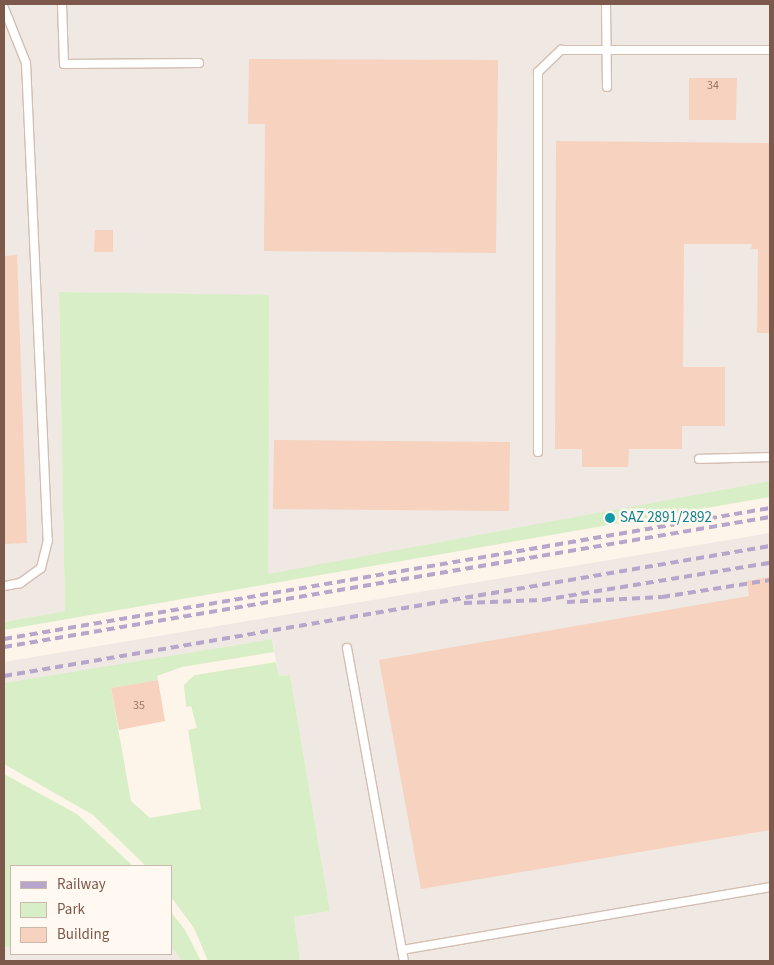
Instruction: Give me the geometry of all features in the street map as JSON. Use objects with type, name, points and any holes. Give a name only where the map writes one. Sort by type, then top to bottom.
[{"type":"lane","points":[[62,4],[64,64],[199,63]]},
{"type":"lane","points":[[606,4],[607,87]]},
{"type":"lane","points":[[4,8],[26,64],[48,540],[41,568],[20,583],[4,586]]},
{"type":"lane","points":[[538,452],[538,72],[561,50],[770,50]]},
{"type":"lane","points":[[699,459],[770,457]]},
{"type":"lane","points":[[347,648],[404,961]]},
{"type":"lane","points":[[402,950],[770,887]]},
{"type":"shaded area","points":[[4,4],[770,4],[770,481],[267,575],[269,296],[59,292],[65,611],[4,622]]},
{"type":"shaded area","points":[[770,533],[770,961],[300,961],[294,917],[330,911],[290,675],[279,676],[272,639],[4,683],[4,662]]},
{"type":"shaded area","points":[[4,947],[10,947],[10,955],[172,955],[172,947],[182,961],[4,961]]},
{"type":"green space","points":[[59,292],[269,295],[268,574],[770,481],[770,497],[4,630],[4,622],[65,611]]},
{"type":"green space","points":[[272,639],[274,652],[182,667],[157,676],[158,680],[111,688],[131,801],[150,818],[201,809],[188,730],[197,728],[191,706],[186,707],[184,685],[195,675],[276,662],[279,676],[290,675],[330,911],[294,917],[300,961],[208,961],[194,928],[172,898],[172,865],[145,865],[93,815],[4,764],[4,683]]},
{"type":"green space","points":[[4,774],[77,814],[132,865],[10,865],[10,947],[4,947]]},
{"type":"green space","points":[[172,913],[185,930],[201,961],[182,961],[172,947]]},
{"type":"building","points":[[249,59],[498,60],[496,253],[264,251],[265,124],[248,124]]},
{"type":"building","points":[[689,78],[737,78],[736,120],[689,120]]},
{"type":"building","points":[[556,141],[770,143],[770,333],[757,333],[758,249],[751,249],[752,244],[684,244],[683,367],[725,367],[725,426],[682,426],[682,449],[629,449],[628,467],[582,467],[582,449],[555,449]]},
{"type":"building","points":[[95,230],[113,230],[113,252],[94,252]]},
{"type":"building","points":[[17,255],[27,543],[4,544],[4,256]]},
{"type":"building","points":[[274,440],[510,442],[509,511],[273,509]]},
{"type":"building","points":[[770,577],[770,830],[421,889],[379,660],[749,596],[747,581]]},
{"type":"building","points":[[158,680],[165,721],[119,730],[111,688]]},
{"type":"railway","points":[[4,639],[770,508]]},
{"type":"railway","points":[[4,647],[770,517]]},
{"type":"railway","points":[[4,676],[770,546]]},
{"type":"railway","points":[[464,603],[543,600],[770,563]]},
{"type":"railway","points":[[567,602],[662,597],[770,580]]},
{"type":"place","name":"SAZ 2891/2892","points":[[610,518]]}]
